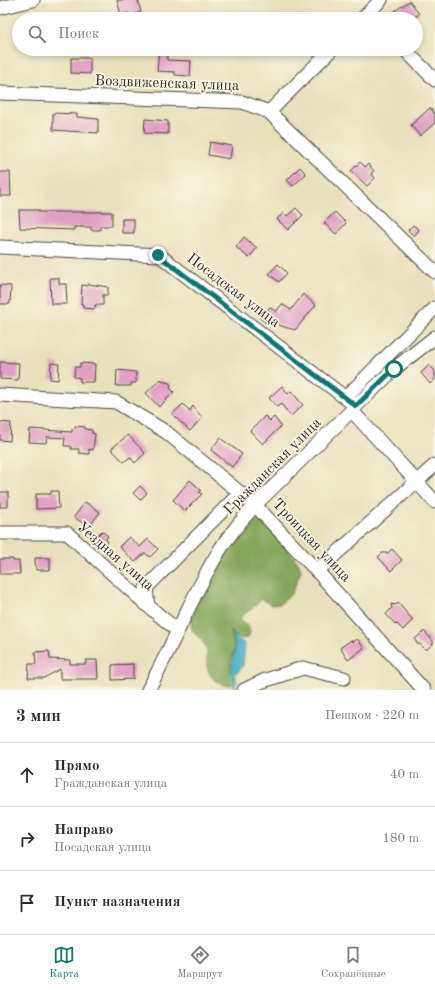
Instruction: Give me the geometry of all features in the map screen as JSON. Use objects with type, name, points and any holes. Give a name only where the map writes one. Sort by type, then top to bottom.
[{"type":"street","points":[[0,8],[33,0]]},
{"type":"street","points":[[371,12],[381,0]]},
{"type":"street","points":[[269,112],[325,56]]},
{"type":"street","points":[[411,56],[435,80]]},
{"type":"street","name":"Воздвиженская улица","points":[[0,93],[242,102],[269,112],[435,272]]},
{"type":"street","name":"Посадская улица","points":[[0,248],[158,255],[346,397],[354,409],[435,502]]},
{"type":"street","points":[[346,397],[435,308]]},
{"type":"street","name":"Гражданская улица","points":[[148,690],[177,630],[218,553],[235,527],[255,505],[394,369],[435,337]]},
{"type":"street","name":"Троицкая улица","points":[[0,395],[116,402],[166,432],[255,505],[317,571],[424,690]]},
{"type":"street","points":[[317,571],[435,465]]},
{"type":"street","points":[[148,606],[146,588],[240,494]]},
{"type":"street","name":"Уездная улица","points":[[0,533],[67,533],[177,630]]},
{"type":"street","points":[[244,690],[263,681],[303,668],[344,678]]},
{"type":"green space","points":[[261,518],[299,564],[301,571],[292,593],[280,604],[271,605],[262,599],[253,608],[240,617],[241,622],[248,625],[250,633],[248,638],[243,639],[237,637],[231,632],[235,649],[230,663],[237,682],[224,685],[213,679],[210,675],[207,668],[206,648],[204,643],[192,629],[192,617],[197,604],[214,572],[234,542],[251,523]]},
{"type":"water","points":[[231,631],[245,644],[243,665],[238,672],[232,673],[231,665],[235,648]]},
{"type":"building","points":[[117,0],[138,0],[141,12],[120,12]]},
{"type":"building","points":[[410,1],[418,12],[393,12]]},
{"type":"building","points":[[158,56],[167,56],[167,60],[191,61],[190,76],[175,75],[175,72],[157,71]]},
{"type":"building","points":[[71,58],[90,58],[90,74],[71,73]]},
{"type":"building","points":[[430,108],[435,114],[435,123],[420,136],[411,125]]},
{"type":"building","points":[[53,113],[77,114],[77,117],[98,119],[98,133],[53,130]]},
{"type":"building","points":[[145,119],[168,121],[168,134],[144,133]]},
{"type":"building","points":[[210,142],[232,146],[230,159],[208,155]]},
{"type":"building","points":[[360,162],[365,167],[368,164],[374,171],[371,173],[375,178],[367,186],[351,171]]},
{"type":"building","points":[[300,167],[306,174],[293,186],[287,180]]},
{"type":"building","points":[[0,172],[10,172],[11,196],[0,196]]},
{"type":"building","points":[[296,208],[303,215],[288,230],[277,219],[284,213],[287,216]]},
{"type":"building","points":[[19,210],[39,210],[39,212],[112,212],[112,226],[100,226],[100,230],[91,230],[91,227],[74,227],[74,230],[20,228]]},
{"type":"building","points":[[335,212],[346,223],[336,234],[324,223]]},
{"type":"building","points":[[122,219],[134,219],[134,233],[122,233]]},
{"type":"building","points":[[413,225],[419,230],[414,236],[408,230]]},
{"type":"building","points":[[244,237],[257,248],[249,258],[236,247]]},
{"type":"building","points":[[278,264],[287,273],[279,282],[269,274]]},
{"type":"building","points":[[50,278],[59,278],[59,284],[66,284],[67,304],[51,304]]},
{"type":"building","points":[[88,284],[108,287],[108,295],[103,295],[103,305],[95,305],[95,309],[83,308],[83,304],[81,304],[82,285],[88,286]]},
{"type":"building","points":[[0,285],[11,286],[10,304],[0,304]]},
{"type":"building","points":[[303,294],[316,305],[295,330],[281,326],[271,318],[267,324],[260,318],[270,307],[276,312],[282,304],[291,310]]},
{"type":"building","points":[[0,362],[19,363],[18,380],[0,379]]},
{"type":"building","points":[[51,363],[59,364],[58,380],[50,379]]},
{"type":"building","points":[[80,363],[95,364],[94,382],[80,382],[80,378],[74,377],[75,367],[80,367]]},
{"type":"building","points":[[429,365],[435,371],[435,379],[430,384],[421,373]]},
{"type":"building","points":[[117,370],[136,372],[136,383],[131,383],[131,386],[116,386]]},
{"type":"building","points":[[161,379],[171,385],[170,388],[174,392],[159,407],[146,393]]},
{"type":"building","points":[[282,386],[288,394],[291,391],[303,405],[291,416],[281,404],[277,407],[269,398]]},
{"type":"building","points":[[183,404],[190,411],[193,406],[202,418],[190,431],[172,414]]},
{"type":"building","points":[[265,416],[270,421],[274,417],[281,426],[263,444],[250,431]]},
{"type":"building","points":[[0,422],[11,423],[10,441],[0,440]]},
{"type":"building","points":[[75,426],[85,427],[85,429],[92,430],[92,433],[95,434],[93,450],[89,449],[89,454],[79,453],[79,449],[71,449],[71,446],[64,446],[65,438],[47,437],[46,443],[29,442],[30,429],[72,432],[72,429],[75,428]]},
{"type":"building","points":[[128,435],[145,453],[135,463],[130,457],[124,462],[111,449]]},
{"type":"building","points":[[220,438],[242,454],[232,467],[211,450]]},
{"type":"building","points":[[190,480],[201,490],[199,492],[202,494],[185,511],[173,500]]},
{"type":"building","points":[[140,486],[147,493],[140,500],[133,493]]},
{"type":"building","points":[[51,491],[58,491],[59,508],[36,509],[36,494],[51,494]]},
{"type":"building","points":[[0,492],[8,492],[8,507],[0,507]]},
{"type":"building","points":[[85,502],[100,512],[89,527],[74,517]]},
{"type":"building","points":[[102,531],[108,536],[106,539],[108,542],[102,549],[92,541]]},
{"type":"building","points":[[129,537],[140,547],[148,539],[158,549],[150,557],[145,553],[135,562],[119,547]]},
{"type":"building","points":[[392,549],[402,560],[391,571],[378,557],[382,553],[388,553]]},
{"type":"building","points":[[35,558],[50,558],[50,570],[36,570]]},
{"type":"building","points":[[0,559],[13,559],[13,561],[19,561],[20,574],[0,574]]},
{"type":"building","points":[[398,603],[413,620],[403,630],[386,614],[392,608],[391,604],[396,605]]},
{"type":"building","points":[[424,631],[433,641],[433,644],[426,650],[420,644],[417,644],[415,639]]},
{"type":"building","points":[[357,639],[364,648],[348,660],[340,648],[351,640],[352,642]]},
{"type":"building","points":[[49,651],[50,659],[70,660],[70,664],[86,664],[86,660],[97,660],[98,679],[60,679],[60,669],[44,678],[28,678],[29,664],[36,664],[35,652]]},
{"type":"building","points":[[133,664],[133,679],[112,680],[112,665]]},
{"type":"waterway","points":[[232,673],[235,690]]},
{"type":"route","points":[[158,255],[356,406],[394,369]]}]
